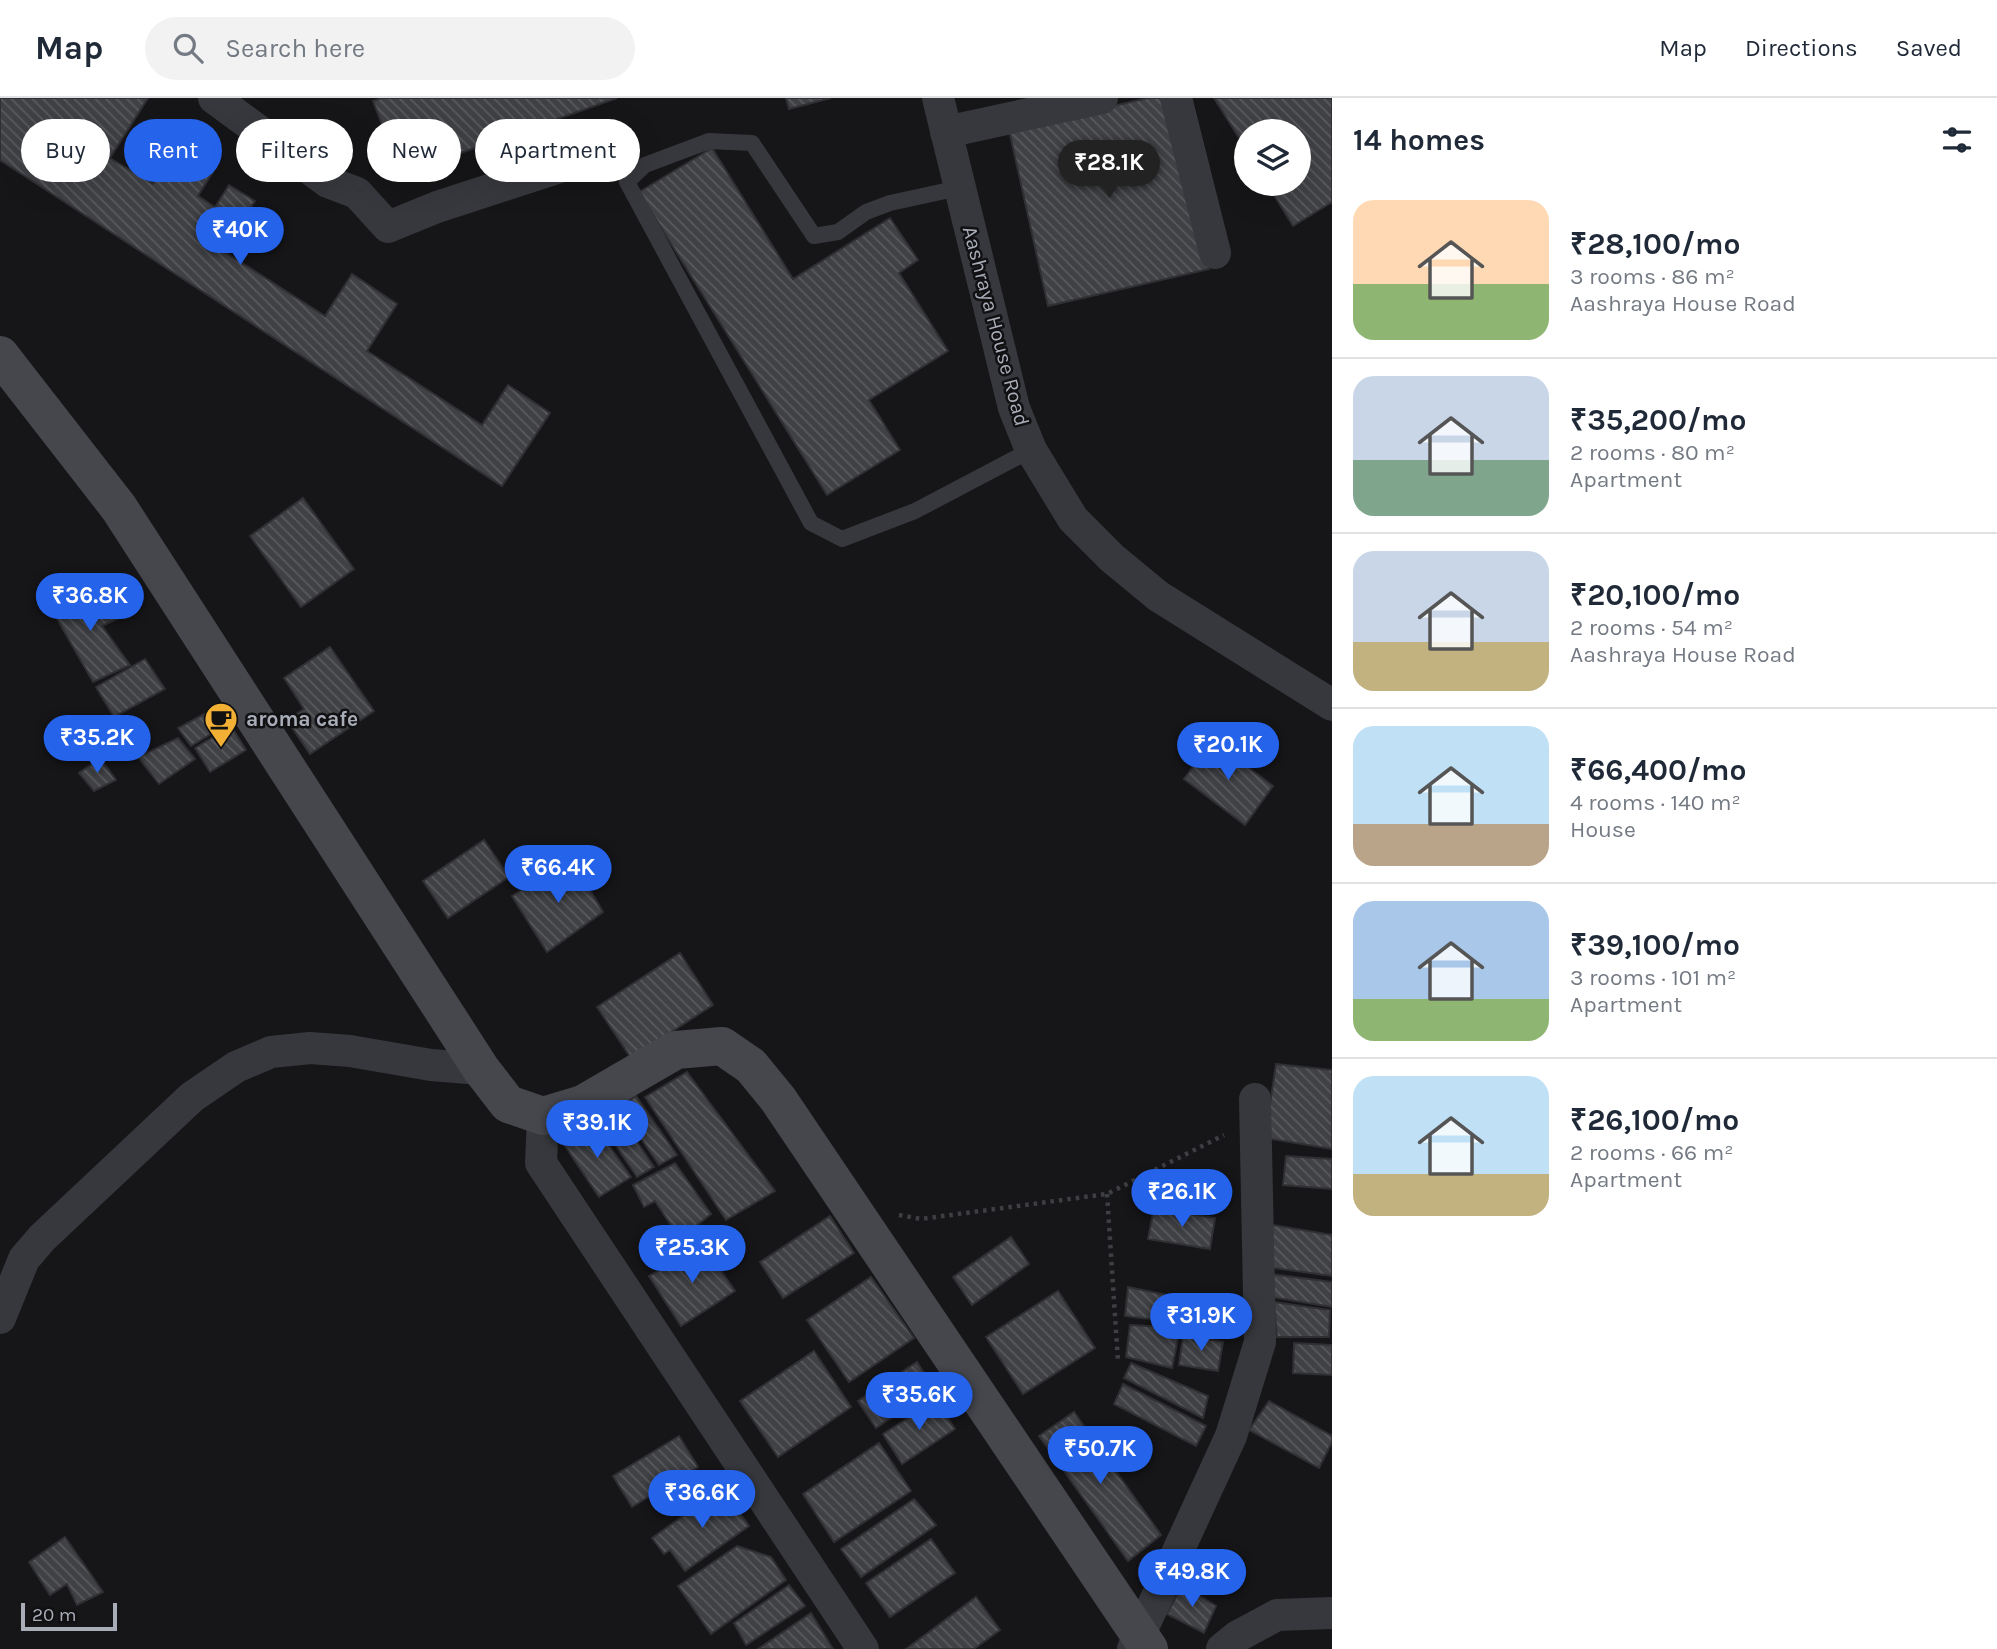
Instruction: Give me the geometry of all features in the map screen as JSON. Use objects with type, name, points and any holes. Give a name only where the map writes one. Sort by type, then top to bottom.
[{"type":"street","points":[[214,98],[328,182],[357,193],[388,227],[437,207],[514,182]]},
{"type":"street","name":"Aashraya House Road","points":[[938,98],[1014,408],[1031,450],[1073,519],[1112,558],[1158,596],[1332,705]]},
{"type":"street","points":[[946,132],[1102,98]]},
{"type":"street","points":[[1176,98],[1215,253]]},
{"type":"street","points":[[0,355],[119,509],[481,1069],[508,1104],[543,1116],[583,1104],[676,1050],[722,1046],[751,1066],[778,1099],[1140,1644]]},
{"type":"street","points":[[0,1318],[23,1259],[42,1238],[192,1097],[236,1068],[271,1052],[310,1048],[350,1051],[431,1065],[481,1069]]},
{"type":"street","points":[[1140,1644],[1231,1436],[1260,1342],[1255,1109]]},
{"type":"street","points":[[543,1116],[541,1163],[863,1649]]},
{"type":"street","points":[[1222,1649],[1238,1636],[1277,1615],[1332,1614]]},
{"type":"lane","points":[[959,188],[890,203],[866,212],[838,232],[814,236],[752,143],[709,141],[645,165],[627,181],[811,523],[842,539],[915,511],[1031,450]]},
{"type":"path","points":[[850,1206],[921,1219],[1107,1194],[1255,1109]]},
{"type":"path","points":[[1107,1194],[1118,1361]]},
{"type":"building","points":[[0,98],[148,98],[135,119],[124,119],[124,136],[110,158],[110,119],[21,119],[21,174],[0,160]]},
{"type":"building","points":[[382,98],[617,98],[557,119],[475,119],[475,148],[461,153],[461,119],[380,119],[373,101]]},
{"type":"building","points":[[786,98],[831,98],[789,109]]},
{"type":"building","points":[[1148,98],[1171,98],[1209,269],[1048,306],[1009,130]]},
{"type":"building","points":[[1214,98],[1332,98],[1332,202],[1293,226],[1274,196],[1311,196],[1311,119],[1234,119],[1234,130]]},
{"type":"building","points":[[712,148],[793,279],[890,218],[918,260],[899,273],[948,351],[869,400],[900,450],[827,495],[639,192]]},
{"type":"building","points":[[110,158],[124,166],[124,182],[207,182],[198,196],[215,207],[229,185],[255,201],[223,251],[325,316],[352,274],[397,304],[367,351],[482,425],[508,385],[550,413],[502,486],[34,182],[110,182]]},
{"type":"building","points":[[303,498],[354,569],[301,607],[250,536]]},
{"type":"building","points":[[99,588],[119,618],[102,626],[130,665],[93,682],[48,603],[67,592],[79,605]]},
{"type":"building","points":[[330,647],[374,711],[310,754],[287,720],[304,709],[284,678]]},
{"type":"building","points":[[145,659],[165,689],[114,717],[96,687]]},
{"type":"building","points":[[219,706],[231,722],[191,746],[178,728]]},
{"type":"building","name":"aroma cafe","points":[[231,726],[246,750],[210,772],[195,748]]},
{"type":"building","points":[[178,738],[195,759],[159,784],[138,757]]},
{"type":"building","points":[[1212,740],[1273,786],[1245,825],[1184,779]]},
{"type":"building","points":[[100,758],[116,780],[94,791],[79,773]]},
{"type":"building","points":[[484,840],[509,877],[448,918],[423,881]]},
{"type":"building","points":[[571,858],[603,912],[547,952],[512,896]]},
{"type":"building","points":[[680,953],[713,1005],[631,1058],[597,1007]]},
{"type":"building","points":[[1276,1064],[1332,1070],[1332,1149],[1265,1138]]},
{"type":"building","points":[[687,1072],[775,1191],[726,1220],[645,1097]]},
{"type":"building","points":[[636,1096],[677,1155],[659,1165],[619,1107]]},
{"type":"building","points":[[617,1112],[654,1167],[637,1177],[599,1121]]},
{"type":"building","points":[[594,1124],[631,1177],[599,1197],[563,1143]]},
{"type":"building","points":[[1286,1156],[1332,1159],[1332,1189],[1283,1185]]},
{"type":"building","points":[[675,1163],[711,1214],[680,1239],[655,1201],[644,1207],[633,1185]]},
{"type":"building","points":[[1154,1208],[1215,1218],[1210,1249],[1148,1239]]},
{"type":"building","points":[[830,1216],[854,1253],[783,1298],[760,1262]]},
{"type":"building","points":[[1267,1224],[1332,1235],[1332,1276],[1267,1267]]},
{"type":"building","points":[[1011,1237],[1029,1264],[972,1305],[953,1277]]},
{"type":"building","points":[[703,1245],[735,1291],[681,1326],[649,1276]]},
{"type":"building","points":[[1271,1274],[1332,1282],[1332,1307],[1271,1297]]},
{"type":"building","points":[[871,1277],[914,1338],[849,1382],[807,1320]]},
{"type":"building","points":[[1128,1287],[1176,1297],[1173,1322],[1125,1316]]},
{"type":"building","points":[[1058,1291],[1095,1348],[1023,1394],[986,1337]]},
{"type":"building","points":[[1274,1302],[1330,1310],[1329,1337],[1277,1337]]},
{"type":"building","points":[[1130,1325],[1180,1328],[1172,1368],[1126,1357]]},
{"type":"building","points":[[1183,1335],[1223,1342],[1218,1371],[1179,1365]]},
{"type":"building","points":[[1294,1343],[1332,1345],[1332,1375],[1293,1373]]},
{"type":"building","points":[[814,1351],[851,1407],[778,1457],[740,1401]]},
{"type":"building","points":[[917,1362],[934,1389],[876,1428],[858,1401]]},
{"type":"building","points":[[1131,1363],[1208,1396],[1203,1418],[1124,1378]]},
{"type":"building","points":[[1123,1384],[1206,1426],[1196,1446],[1114,1404]]},
{"type":"building","points":[[936,1400],[955,1429],[902,1464],[883,1434]]},
{"type":"building","points":[[1269,1401],[1332,1436],[1332,1442],[1319,1468],[1249,1430]]},
{"type":"building","points":[[1074,1412],[1161,1535],[1128,1561],[1039,1436]]},
{"type":"building","points":[[679,1436],[698,1467],[632,1507],[613,1476]]},
{"type":"building","points":[[879,1443],[911,1491],[834,1542],[803,1494]]},
{"type":"building","points":[[722,1488],[749,1526],[685,1571],[670,1550],[664,1554],[652,1538]]},
{"type":"building","points":[[914,1499],[936,1525],[861,1577],[841,1549]]},
{"type":"building","points":[[65,1537],[103,1592],[77,1605],[67,1584],[50,1595],[29,1562]]},
{"type":"building","points":[[931,1539],[955,1573],[890,1617],[866,1583]]},
{"type":"building","points":[[737,1546],[771,1557],[786,1580],[711,1634],[678,1586]]},
{"type":"building","points":[[789,1585],[805,1606],[746,1645],[734,1623]]},
{"type":"building","points":[[1182,1585],[1216,1606],[1204,1633],[1167,1614]]},
{"type":"building","points":[[976,1597],[1000,1630],[974,1649],[906,1649]]},
{"type":"building","points":[[811,1613],[833,1649],[758,1649]]},
{"type":"place","name":"aroma cafe","points":[[221,749]]}]
